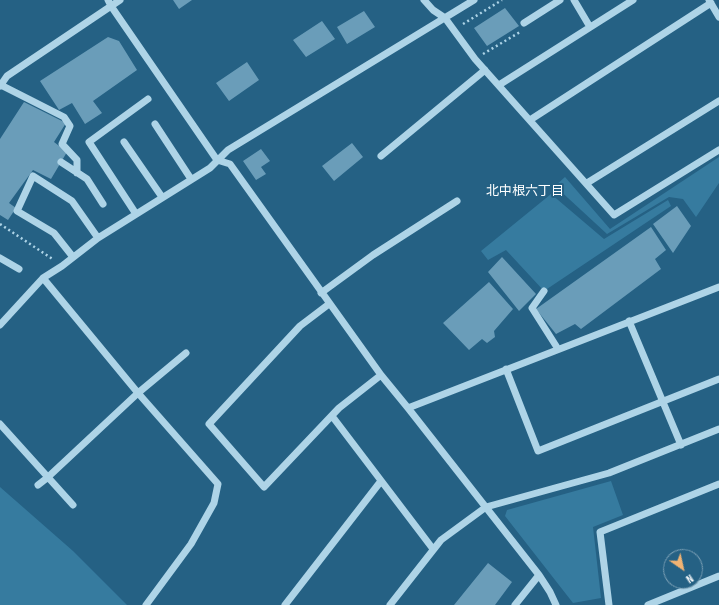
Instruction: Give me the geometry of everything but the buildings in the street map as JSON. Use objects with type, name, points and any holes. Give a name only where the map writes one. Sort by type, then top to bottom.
[{"type":"street","points":[[77,173],[77,160],[62,144],[70,126],[64,117],[0,86],[7,76],[109,3],[120,0]]},
{"type":"street","points":[[424,0],[433,10],[444,18],[485,70],[614,215],[719,150]]},
{"type":"street","points":[[0,325],[44,278],[98,238],[210,168],[228,150],[474,0]]},
{"type":"street","points":[[524,23],[560,0]]},
{"type":"street","points":[[574,0],[590,27]]},
{"type":"street","points":[[499,85],[633,0]]},
{"type":"street","points":[[530,120],[710,1],[719,17]]},
{"type":"street","points":[[109,3],[217,160],[230,164],[381,375],[539,575],[556,605]]},
{"type":"street","points":[[381,156],[485,70]]},
{"type":"street","points":[[136,214],[89,142],[148,99]]},
{"type":"street","points":[[587,183],[719,101]]},
{"type":"street","points":[[155,124],[191,179]]},
{"type":"street","points":[[124,142],[162,197]]},
{"type":"street","points":[[61,162],[87,179],[103,204]]},
{"type":"street","points":[[73,257],[54,233],[17,211],[33,176],[72,201],[98,238]]},
{"type":"street","points":[[321,293],[373,254],[457,201]]},
{"type":"street","points":[[0,258],[19,269]]},
{"type":"street","points":[[44,278],[138,393],[218,484],[214,503],[191,544],[146,605]]},
{"type":"street","points":[[408,408],[719,287]]},
{"type":"street","points":[[544,291],[532,308],[558,349]]},
{"type":"street","points":[[329,304],[300,326],[209,424],[264,487],[339,408],[381,375]]},
{"type":"street","points":[[630,321],[681,445]]},
{"type":"street","points":[[38,485],[138,393],[186,353]]},
{"type":"street","points":[[506,370],[538,451],[719,380]]},
{"type":"street","points":[[332,416],[433,549]]},
{"type":"street","points":[[0,424],[47,478],[73,505]]},
{"type":"street","points":[[390,605],[441,540],[486,507],[609,473],[719,429]]},
{"type":"street","points":[[285,605],[381,481]]},
{"type":"street","points":[[609,605],[600,532],[719,484]]},
{"type":"street","points":[[515,605],[539,575]]},
{"type":"street","points":[[648,605],[719,576]]},
{"type":"path","points":[[453,30],[502,0]]},
{"type":"path","points":[[475,58],[522,31],[524,23]]},
{"type":"path","points":[[0,224],[62,266]]},
{"type":"shaded area","points":[[719,157],[719,183],[696,217],[683,199],[669,197],[607,234],[555,186],[565,177],[610,229]]},
{"type":"shaded area","points":[[551,194],[604,239],[668,200],[671,206],[544,291],[506,250],[488,260],[481,251]]},
{"type":"shaded area","points":[[611,481],[623,515],[593,527],[601,598],[573,603],[505,516],[507,510]]},
{"type":"shaded area","points":[[0,487],[73,551],[127,605],[0,605]]},
{"type":"district","name":"北中根六丁目","points":[[525,192]]}]
